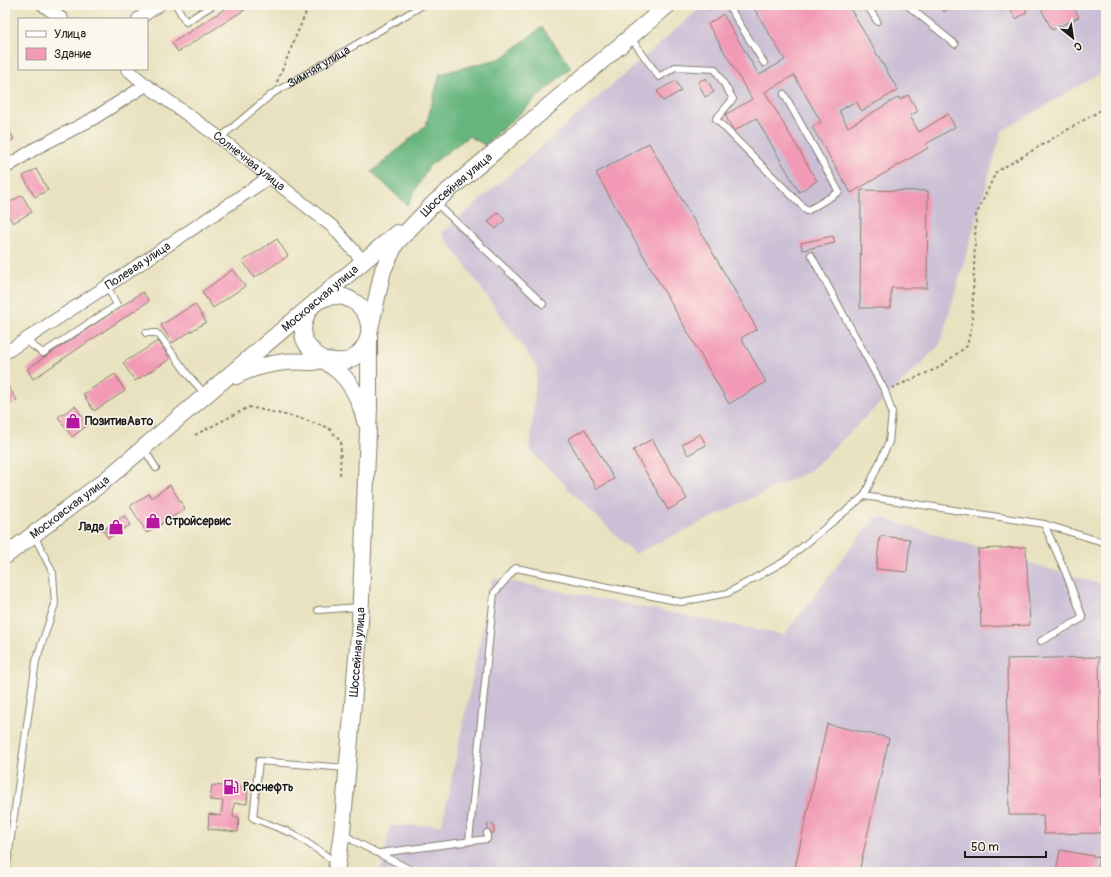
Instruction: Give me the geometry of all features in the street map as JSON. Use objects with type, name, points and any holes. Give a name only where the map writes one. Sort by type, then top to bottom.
[{"type":"main road","name":"Шоссейная улица","points":[[337,868],[348,768],[360,607],[369,408],[370,333],[383,270],[396,243],[435,202],[668,5]]},
{"type":"main road","name":"Московская улица","points":[[5,556],[98,487],[435,202]]},
{"type":"main road","points":[[325,360],[312,352],[304,337],[304,321],[307,313],[315,303],[331,296],[344,297],[356,302],[367,315],[370,333]]},
{"type":"main road","name":"Московская улица","points":[[206,396],[224,382],[255,368],[285,362],[325,360],[337,362],[352,358],[364,348],[370,333]]},
{"type":"main road","name":"Шоссейная улица","points":[[325,360],[342,374],[351,386],[362,410],[368,432]]},
{"type":"street","points":[[43,5],[61,18]]},
{"type":"street","points":[[140,18],[159,5]]},
{"type":"street","name":"Солнечная улица","points":[[128,70],[220,138],[333,227],[363,262]]},
{"type":"street","points":[[5,168],[36,148],[91,120],[146,84]]},
{"type":"street","name":"Полевая улица","points":[[5,353],[270,177]]},
{"type":"lane","points":[[176,5],[186,22],[212,5]]},
{"type":"lane","name":"Зимняя улица","points":[[220,138],[272,94],[424,5]]},
{"type":"lane","points":[[728,5],[764,63]]},
{"type":"lane","points":[[867,5],[877,21]]},
{"type":"lane","points":[[907,5],[955,44]]},
{"type":"lane","points":[[630,37],[659,78],[675,67],[714,69],[733,99],[716,119],[807,211],[840,192],[784,94]]},
{"type":"lane","points":[[435,202],[543,304]]},
{"type":"lane","points":[[469,841],[494,593],[516,568],[682,602],[728,593],[785,561],[864,496],[889,442],[892,412],[885,391],[811,255]]},
{"type":"lane","points":[[25,340],[43,353],[105,313],[117,305],[107,286]]},
{"type":"lane","points":[[146,334],[156,333],[160,336],[189,376],[206,396]]},
{"type":"lane","points":[[144,449],[156,468]]},
{"type":"lane","points":[[864,496],[1044,524],[1106,543]]},
{"type":"lane","points":[[1041,642],[1083,618],[1044,524]]},
{"type":"lane","points":[[6,872],[36,661],[55,604],[53,573],[34,535]]},
{"type":"lane","points":[[318,610],[360,607]]},
{"type":"lane","points":[[337,868],[294,834],[253,818],[259,761],[348,768]]},
{"type":"lane","points":[[342,832],[354,841],[415,872]]},
{"type":"lane","points":[[380,853],[487,839],[487,833]]},
{"type":"path","points":[[272,94],[309,5]]},
{"type":"path","points":[[885,391],[938,368],[967,346],[972,323],[976,215],[996,172],[1106,107]]},
{"type":"path","points":[[195,435],[250,407],[299,418],[329,428],[341,442],[340,477]]},
{"type":"shaded area","points":[[704,5],[1106,5],[1106,70],[1002,131],[940,345],[811,470],[635,554],[530,451],[537,367],[442,233]]},
{"type":"shaded area","points":[[875,516],[1106,586],[1106,872],[381,872],[390,826],[442,825],[493,578],[784,635]]},
{"type":"green space","points":[[542,27],[571,67],[485,145],[469,136],[429,166],[407,205],[372,172],[426,125],[440,74],[502,58]]},
{"type":"building","points":[[231,5],[252,5],[178,52],[172,43]]},
{"type":"building","points":[[710,5],[717,5],[710,10],[707,7]]},
{"type":"building","points":[[752,5],[848,5],[898,90],[862,111],[856,101],[839,111],[848,127],[899,97],[900,100],[908,95],[918,111],[910,116],[919,132],[948,114],[955,127],[926,144],[928,148],[851,193],[812,127],[821,122],[794,75],[765,92],[817,181],[799,192],[756,118],[734,131],[725,115],[752,99],[708,24],[723,14],[759,75],[785,60]]},
{"type":"building","points":[[940,5],[956,5],[944,12]]},
{"type":"building","points":[[998,5],[1023,5],[1027,12],[1016,19],[1009,7],[1002,11]]},
{"type":"building","points":[[1039,5],[1073,5],[1079,17],[1052,30]]},
{"type":"building","points":[[706,78],[714,92],[705,97],[698,82]]},
{"type":"building","points":[[676,81],[681,91],[663,101],[657,91]]},
{"type":"building","points":[[6,125],[14,139],[5,145],[5,126]]},
{"type":"building","points":[[649,143],[757,329],[741,338],[766,382],[729,404],[596,173]]},
{"type":"building","points":[[36,169],[48,190],[35,197],[23,176]]},
{"type":"building","points":[[861,190],[928,191],[927,288],[891,288],[891,308],[860,308]]},
{"type":"building","points":[[22,195],[32,212],[13,223],[5,210],[5,205]]},
{"type":"building","points":[[498,212],[505,220],[496,229],[488,222]]},
{"type":"building","points":[[833,236],[835,243],[802,250],[801,243]]},
{"type":"building","points":[[277,239],[288,256],[254,278],[243,261]]},
{"type":"building","points":[[233,269],[245,286],[213,308],[202,292]]},
{"type":"building","points":[[143,292],[149,301],[33,379],[27,369]]},
{"type":"building","points":[[195,304],[206,322],[172,343],[161,325]]},
{"type":"building","points":[[158,341],[170,359],[135,381],[123,363]]},
{"type":"building","points":[[115,374],[125,391],[94,411],[83,394]]},
{"type":"building","points":[[5,382],[17,400],[5,408]]},
{"type":"building","name":"ПозитивАвто","points":[[75,406],[88,425],[72,437],[58,417]]},
{"type":"building","points":[[585,429],[614,479],[597,489],[568,439]]},
{"type":"building","points":[[700,434],[706,445],[688,455],[682,444]]},
{"type":"building","points":[[652,439],[687,499],[668,510],[633,450]]},
{"type":"building","name":"Стройсервис","points":[[170,485],[185,509],[147,533],[130,506],[149,494],[151,498]]},
{"type":"building","name":"Лада","points":[[124,516],[130,525],[108,538],[103,530]]},
{"type":"building","points":[[880,536],[910,539],[907,572],[876,569]]},
{"type":"building","points":[[1026,547],[1030,625],[981,627],[978,549]]},
{"type":"building","points":[[1099,657],[1101,833],[1044,834],[1043,815],[1009,815],[1007,659]]},
{"type":"building","points":[[827,724],[889,738],[859,872],[794,872]]},
{"type":"building","points":[[212,785],[248,788],[247,804],[234,803],[233,817],[239,817],[238,832],[208,829],[209,814],[221,816],[223,801],[210,800]]},
{"type":"building","points":[[488,823],[494,824],[494,833],[487,833]]},
{"type":"building","points":[[1060,850],[1099,857],[1097,872],[1056,872]]},
{"type":"place","name":"ПозитивАвто","points":[[73,421]]},
{"type":"place","name":"Стройсервис","points":[[153,521]]},
{"type":"place","name":"Лада","points":[[116,527]]},
{"type":"place","name":"Роснефть","points":[[231,787]]}]
